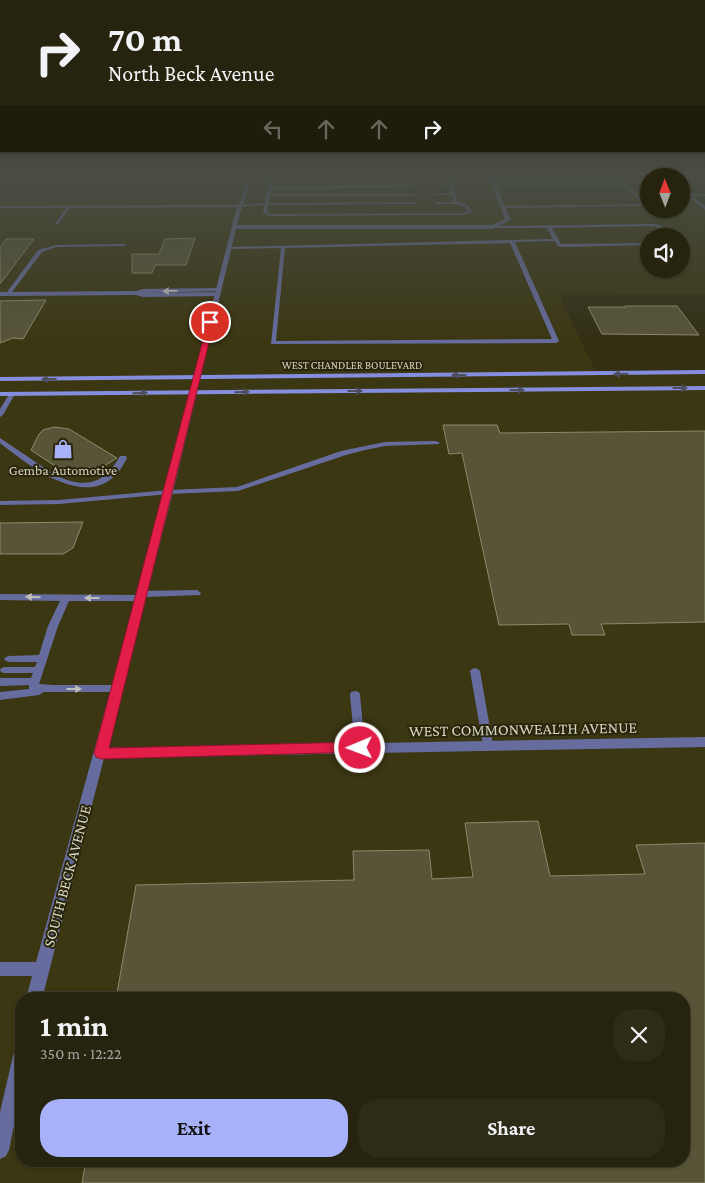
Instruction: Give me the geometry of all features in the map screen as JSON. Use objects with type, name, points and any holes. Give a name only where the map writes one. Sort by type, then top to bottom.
[{"type":"main road","name":"WEST CHANDLER BOULEVARD","points":[[0,379],[705,372]]},
{"type":"main road","name":"WEST CHANDLER BOULEVARD","points":[[0,394],[705,388]]},
{"type":"street","name":"SOUTH BECK AVENUE","points":[[36,992],[101,753],[169,492],[233,231]]},
{"type":"street","name":"WEST COMMONWEALTH AVENUE","points":[[101,753],[705,742]]},
{"type":"street","points":[[0,969],[41,968]]},
{"type":"street","points":[[0,1150],[15,1083]]},
{"type":"lane","points":[[551,231],[559,245],[640,244]]},
{"type":"lane","points":[[229,248],[556,240]]},
{"type":"lane","points":[[283,247],[273,343],[556,341],[512,241]]},
{"type":"lane","points":[[8,294],[40,251],[46,248],[56,246],[123,245]]},
{"type":"lane","points":[[0,294],[136,293],[143,295],[218,292]]},
{"type":"lane","points":[[0,415],[12,394]]},
{"type":"lane","points":[[0,440],[27,460],[69,483],[103,482],[119,469],[123,458]]},
{"type":"lane","points":[[0,503],[59,502],[169,492],[238,489],[358,450],[385,444],[436,443]]},
{"type":"lane","points":[[0,597],[66,598],[197,593]]},
{"type":"lane","points":[[66,598],[54,626],[33,687],[53,689],[117,689]]},
{"type":"lane","points":[[9,659],[43,658]]},
{"type":"lane","points":[[4,670],[39,670]]},
{"type":"lane","points":[[474,671],[488,745]]},
{"type":"lane","points":[[0,682],[35,681]]},
{"type":"lane","points":[[0,696],[53,689]]},
{"type":"lane","points":[[356,695],[360,748]]},
{"type":"shaded area","points":[[0,231],[640,231],[640,278],[690,278],[690,231],[705,231],[705,294],[559,295],[597,374],[705,373],[705,1183],[0,1183]]},
{"type":"building","points":[[195,238],[186,265],[155,265],[152,273],[132,273],[132,254],[159,254],[165,239]]},
{"type":"building","points":[[6,239],[34,239],[0,284],[0,247]]},
{"type":"building","points":[[46,300],[23,339],[13,338],[0,343],[0,301]]},
{"type":"building","points":[[677,306],[699,335],[602,334],[588,307]]},
{"type":"building","points":[[443,425],[497,425],[500,433],[705,431],[705,622],[601,624],[605,635],[572,635],[569,624],[499,625],[462,453],[449,454]]},
{"type":"building","points":[[54,427],[69,429],[117,458],[101,468],[58,468],[31,450],[43,430]]},
{"type":"building","points":[[83,522],[73,548],[63,554],[0,554],[0,523]]},
{"type":"building","points":[[538,821],[550,876],[645,874],[636,845],[705,843],[705,1183],[82,1183],[85,1167],[690,1167],[690,992],[117,992],[136,885],[354,880],[353,851],[429,850],[432,879],[473,877],[465,823]]},
{"type":"place","name":"Gemba Automotive","points":[[63,449]]},
{"type":"route","points":[[210,322],[169,492],[101,753],[360,748]]}]
